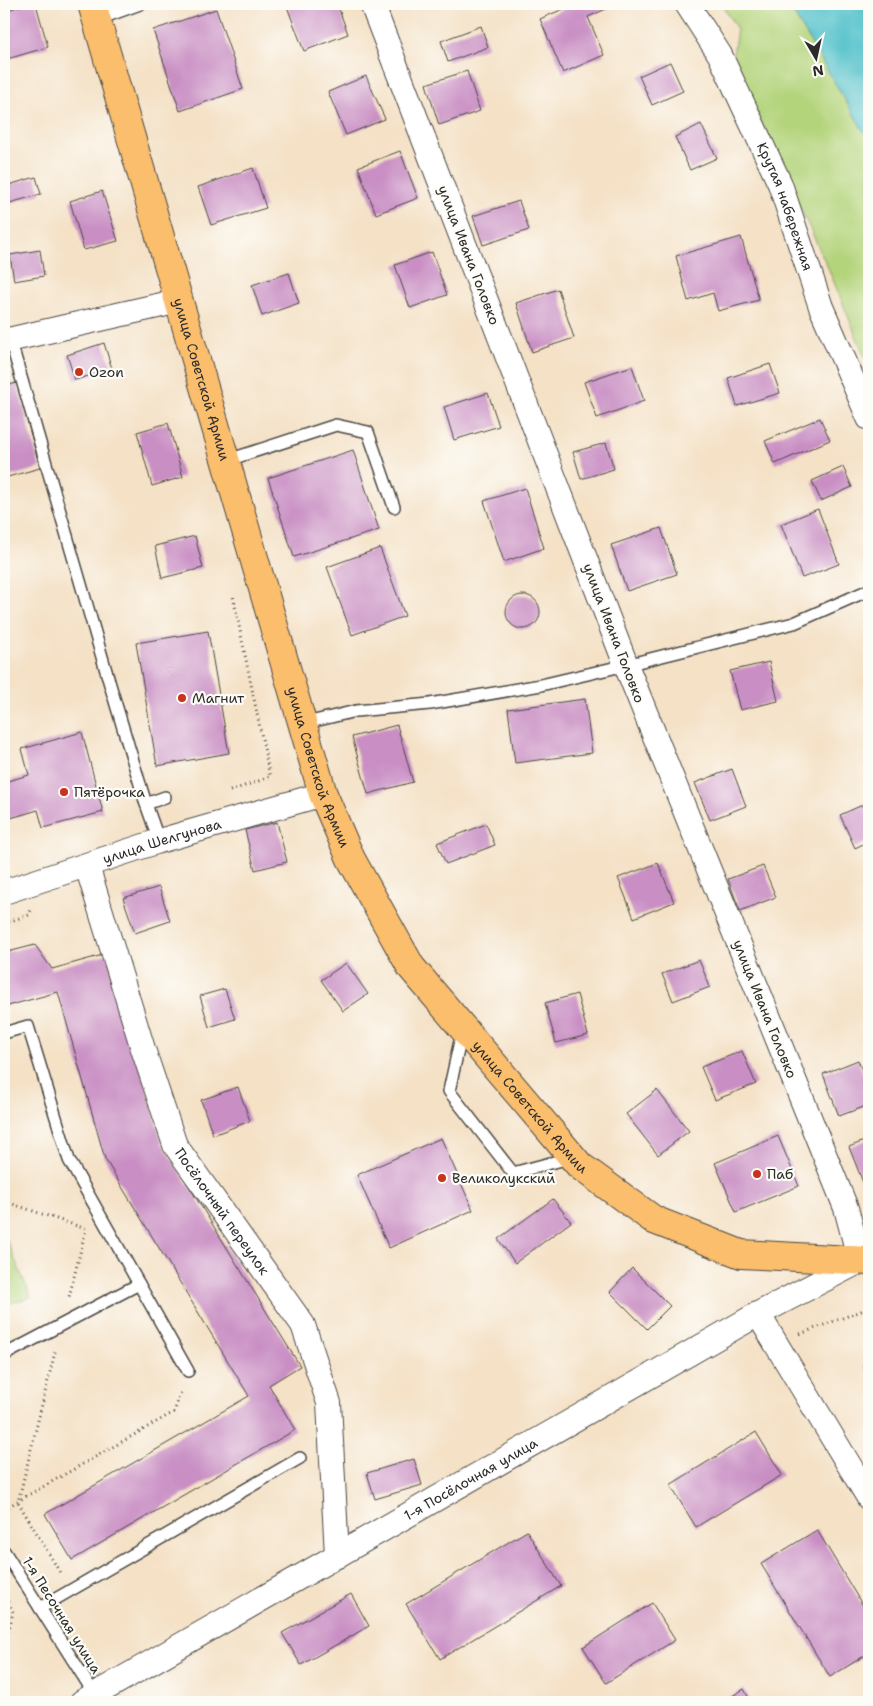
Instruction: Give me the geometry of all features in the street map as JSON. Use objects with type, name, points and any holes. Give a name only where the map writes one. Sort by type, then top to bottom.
[{"type":"main road","name":"улица Советской Армии","points":[[94,12],[323,794],[351,859],[411,967],[580,1166],[654,1220],[741,1254],[865,1261]]},
{"type":"street","name":"улица Ивана Головко","points":[[372,4],[626,666],[846,1208],[865,1261]]},
{"type":"street","name":"Крутая набережная","points":[[687,4],[720,55],[780,184],[821,306],[869,418]]},
{"type":"street","points":[[7,340],[179,301]]},
{"type":"street","name":"улица Шелгунова","points":[[4,892],[159,841],[323,794]]},
{"type":"street","name":"Посёлочный переулок","points":[[87,866],[142,1050],[175,1145],[303,1325],[329,1403],[337,1556]]},
{"type":"street","name":"1-я Посёлочная улица","points":[[89,1699],[758,1314],[865,1261]]},
{"type":"street","points":[[758,1314],[869,1498]]},
{"type":"lane","points":[[94,12],[140,4]]},
{"type":"lane","points":[[7,340],[146,804],[159,841]]},
{"type":"lane","points":[[226,461],[336,425],[368,432],[394,507]]},
{"type":"lane","points":[[302,724],[356,711],[430,704],[541,685],[626,666],[794,623],[869,590]]},
{"type":"lane","points":[[146,804],[165,797]]},
{"type":"lane","points":[[4,1033],[28,1026],[69,1160],[188,1371]]},
{"type":"lane","points":[[463,1027],[449,1091],[513,1173],[573,1157]]},
{"type":"lane","points":[[4,1355],[139,1284]]},
{"type":"lane","points":[[40,1608],[300,1458]]},
{"type":"lane","name":"1-я Песочная улица","points":[[4,1551],[40,1608],[89,1699]]},
{"type":"path","points":[[4,923],[29,915]]},
{"type":"path","points":[[776,1344],[869,1308]]},
{"type":"path","points":[[4,1509],[174,1412],[188,1371]]},
{"type":"path","points":[[18,1502],[71,1590]]},
{"type":"path","points":[[4,1593],[12,1612],[4,1646]]},
{"type":"green space","points":[[721,4],[788,4],[869,140],[869,367],[829,270],[732,60],[737,29]]},
{"type":"green space","points":[[4,1234],[31,1297],[4,1305]]},
{"type":"water","points":[[788,4],[869,4],[869,140]]},
{"type":"building","points":[[28,4],[36,4],[48,47],[4,60],[4,11]]},
{"type":"building","points":[[286,4],[337,4],[348,34],[304,51]]},
{"type":"building","points":[[575,4],[615,5],[588,17],[604,55],[563,73],[540,19]]},
{"type":"building","points":[[216,9],[243,89],[180,111],[153,30]]},
{"type":"building","points":[[481,26],[488,47],[448,62],[441,41]]},
{"type":"building","points":[[670,62],[683,91],[652,105],[639,76]]},
{"type":"building","points":[[467,71],[480,111],[439,125],[426,84]]},
{"type":"building","points":[[366,76],[385,119],[346,135],[328,92]]},
{"type":"building","points":[[701,124],[717,158],[690,170],[675,137]]},
{"type":"building","points":[[400,151],[418,198],[376,214],[358,167]]},
{"type":"building","points":[[253,168],[266,208],[211,225],[198,187]]},
{"type":"building","points":[[36,177],[41,194],[10,203],[5,186]]},
{"type":"building","points":[[102,191],[118,241],[84,250],[70,201]]},
{"type":"building","points":[[519,201],[529,230],[483,245],[473,216]]},
{"type":"building","points":[[741,237],[759,300],[718,311],[713,293],[688,301],[676,256]]},
{"type":"building","points":[[40,250],[44,276],[14,281],[10,255]]},
{"type":"building","points":[[432,252],[447,295],[410,308],[395,265]]},
{"type":"building","points":[[289,273],[299,303],[262,316],[252,285]]},
{"type":"building","points":[[558,289],[574,338],[532,352],[516,303]]},
{"type":"building","points":[[104,343],[112,369],[75,380],[67,355]]},
{"type":"building","points":[[770,364],[780,393],[737,406],[728,378]]},
{"type":"building","points":[[632,366],[644,401],[597,418],[584,382]]},
{"type":"building","points":[[17,383],[40,468],[4,478],[4,386]]},
{"type":"building","points":[[488,393],[499,426],[454,440],[444,407]]},
{"type":"building","points":[[820,418],[830,440],[775,464],[765,441]]},
{"type":"building","points":[[168,423],[183,477],[152,486],[137,432]]},
{"type":"building","points":[[606,443],[614,469],[581,479],[573,452]]},
{"type":"building","points":[[353,450],[379,530],[294,557],[268,478]]},
{"type":"building","points":[[843,467],[852,487],[821,501],[812,481]]},
{"type":"building","points":[[525,488],[544,548],[504,562],[484,501]]},
{"type":"building","points":[[818,509],[839,564],[802,578],[781,524]]},
{"type":"building","points":[[661,528],[677,574],[627,591],[611,545]]},
{"type":"building","points":[[195,536],[203,568],[162,578],[155,546]]},
{"type":"building","points":[[380,548],[405,616],[352,635],[327,567]]},
{"type":"building","points":[[523,595],[530,596],[535,600],[539,605],[539,619],[535,624],[530,628],[523,629],[516,628],[511,624],[507,619],[506,612],[507,605],[511,600],[516,596]]},
{"type":"building","name":"Магнит","points":[[208,631],[229,753],[157,766],[136,643]]},
{"type":"building","points":[[769,662],[778,701],[740,710],[730,671]]},
{"type":"building","points":[[585,699],[592,753],[515,763],[508,709]]},
{"type":"building","points":[[397,725],[413,782],[368,794],[352,737]]},
{"type":"building","points":[[82,732],[103,812],[43,828],[38,810],[4,820],[4,782],[29,775],[22,749]]},
{"type":"building","points":[[732,769],[746,806],[710,820],[695,783]]},
{"type":"building","points":[[869,802],[869,841],[855,848],[840,815]]},
{"type":"building","points":[[277,822],[287,862],[255,870],[245,830]]},
{"type":"building","points":[[486,824],[495,845],[446,864],[437,843]]},
{"type":"building","points":[[658,863],[674,902],[634,918],[618,878]]},
{"type":"building","points":[[763,866],[776,897],[740,911],[728,879]]},
{"type":"building","points":[[159,887],[170,921],[135,933],[123,898]]},
{"type":"building","points":[[35,945],[52,969],[110,953],[162,1143],[300,1366],[269,1385],[295,1430],[72,1560],[45,1514],[249,1396],[105,1159],[58,992],[4,1007],[4,953]]},
{"type":"building","points":[[699,960],[710,987],[673,1001],[662,974]]},
{"type":"building","points":[[346,963],[368,994],[343,1011],[321,980]]},
{"type":"building","points":[[225,989],[235,1019],[209,1027],[200,996]]},
{"type":"building","points":[[577,994],[588,1035],[556,1043],[545,1003]]},
{"type":"building","points":[[742,1051],[756,1084],[715,1100],[701,1067]]},
{"type":"building","points":[[858,1060],[869,1088],[869,1105],[839,1116],[823,1074]]},
{"type":"building","points":[[238,1087],[250,1121],[213,1135],[201,1100]]},
{"type":"building","points":[[657,1090],[689,1131],[658,1155],[626,1114]]},
{"type":"building","name":"Паб","points":[[778,1136],[799,1186],[736,1212],[715,1163]]},
{"type":"building","points":[[441,1138],[473,1210],[389,1248],[357,1175]]},
{"type":"building","points":[[869,1139],[869,1183],[864,1185],[849,1147]]},
{"type":"building","points":[[553,1199],[571,1222],[515,1263],[498,1239]]},
{"type":"building","points":[[632,1268],[670,1306],[647,1329],[610,1292]]},
{"type":"building","points":[[869,1363],[869,1374],[864,1366]]},
{"type":"building","points":[[756,1432],[782,1475],[696,1527],[670,1485]]},
{"type":"building","points":[[414,1459],[422,1485],[375,1499],[367,1473]]},
{"type":"building","points":[[817,1530],[869,1616],[869,1653],[830,1677],[761,1564]]},
{"type":"building","points":[[527,1531],[561,1586],[440,1659],[406,1604]]},
{"type":"building","points":[[351,1594],[369,1626],[301,1665],[282,1633]]},
{"type":"building","points":[[652,1603],[675,1640],[606,1683],[583,1647]]},
{"type":"building","points":[[744,1689],[751,1702],[722,1702]]},
{"type":"place","name":"Ozon","points":[[79,372]]},
{"type":"place","name":"Магнит","points":[[182,698]]},
{"type":"place","name":"Пятёрочка","points":[[64,792]]},
{"type":"place","name":"Паб","points":[[757,1174]]},
{"type":"place","name":"Великолукский","points":[[442,1178]]}]
